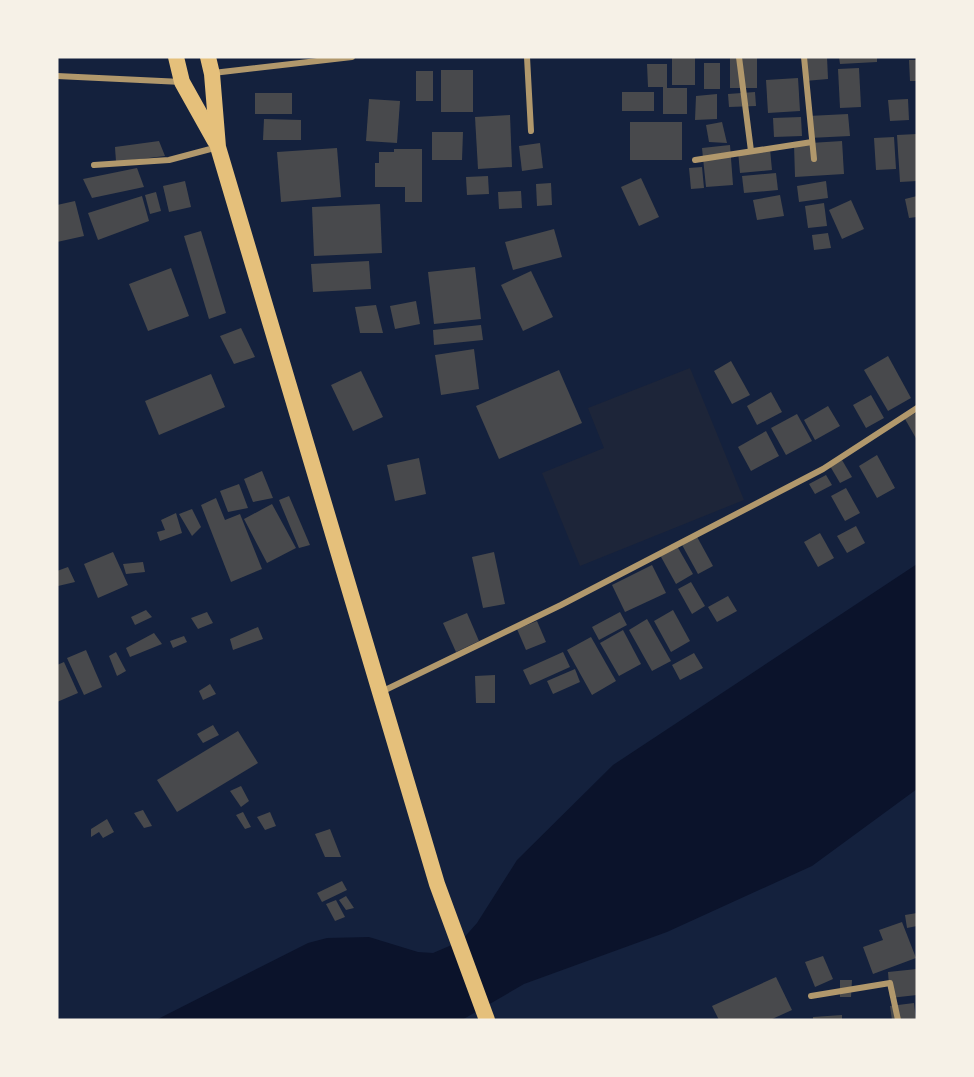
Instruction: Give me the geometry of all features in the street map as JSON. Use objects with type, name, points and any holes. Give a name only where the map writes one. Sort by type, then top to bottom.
[{"type":"highway","points":[[176,57],[182,82],[218,147]]},
{"type":"highway","points":[[210,65],[218,147],[437,884],[487,1020]]},
{"type":"street","points":[[210,65],[352,57]]},
{"type":"street","points":[[527,57],[531,131]]},
{"type":"street","points":[[739,57],[751,151]]},
{"type":"street","points":[[804,57],[814,159]]},
{"type":"street","points":[[57,76],[182,82]]},
{"type":"street","points":[[695,160],[812,142]]},
{"type":"street","points":[[94,165],[169,160],[218,147]]},
{"type":"street","points":[[380,692],[561,605],[823,469],[917,408]]},
{"type":"street","points":[[811,996],[890,983],[898,1020]]},
{"type":"shaded area","points":[[690,368],[744,500],[580,566],[542,473],[604,448],[588,408]]},
{"type":"shaded area","points":[[917,564],[917,789],[812,866],[667,932],[524,984],[462,1020],[156,1020],[308,943],[327,938],[369,937],[418,952],[433,953],[461,941],[477,923],[517,860],[613,765]]},
{"type":"building","points":[[730,57],[757,57],[757,88],[730,88]]},
{"type":"building","points":[[804,57],[827,57],[828,79],[805,81]]},
{"type":"building","points":[[839,57],[877,57],[877,62],[840,64]]},
{"type":"building","points":[[672,58],[695,58],[695,85],[672,85]]},
{"type":"building","points":[[909,60],[917,60],[917,81],[910,81]]},
{"type":"building","points":[[704,63],[720,63],[720,89],[704,89]]},
{"type":"building","points":[[647,64],[667,64],[667,88],[687,88],[687,114],[663,114],[663,87],[648,87]]},
{"type":"building","points":[[859,68],[861,107],[840,108],[838,69]]},
{"type":"building","points":[[441,70],[473,70],[473,112],[441,112]]},
{"type":"building","points":[[416,71],[433,71],[433,101],[416,101]]},
{"type":"building","points":[[798,78],[800,111],[768,113],[766,80]]},
{"type":"building","points":[[622,92],[654,92],[654,111],[622,111]]},
{"type":"building","points":[[755,92],[756,106],[729,107],[728,94]]},
{"type":"building","points":[[255,93],[292,93],[292,114],[255,114]]},
{"type":"building","points":[[717,94],[717,119],[695,120],[696,96]]},
{"type":"building","points":[[369,99],[400,101],[397,143],[366,141]]},
{"type":"building","points":[[908,99],[909,120],[890,121],[888,100]]},
{"type":"building","points":[[848,114],[850,136],[809,138],[808,116]]},
{"type":"building","points":[[510,115],[512,167],[478,169],[475,117]]},
{"type":"building","points":[[801,117],[802,136],[774,137],[773,118]]},
{"type":"building","points":[[264,119],[301,120],[301,140],[263,140]]},
{"type":"building","points":[[630,122],[682,122],[682,160],[630,160]]},
{"type":"building","points":[[722,122],[727,143],[709,142],[706,125]]},
{"type":"building","points":[[432,132],[463,132],[462,160],[432,160]]},
{"type":"building","points":[[917,134],[917,181],[900,182],[897,135]]},
{"type":"building","points":[[894,137],[896,169],[876,170],[874,138]]},
{"type":"building","points":[[159,141],[165,156],[116,162],[115,147]]},
{"type":"building","points":[[842,141],[844,174],[795,177],[794,144]]},
{"type":"building","points":[[540,143],[543,168],[522,171],[519,146]]},
{"type":"building","points":[[730,145],[733,185],[706,187],[702,148]]},
{"type":"building","points":[[337,148],[341,197],[281,202],[277,152]]},
{"type":"building","points":[[394,149],[422,149],[422,202],[405,202],[405,187],[375,187],[375,163],[379,163],[379,152],[394,152]]},
{"type":"building","points":[[770,149],[772,170],[740,173],[738,151]]},
{"type":"building","points":[[702,167],[704,188],[691,189],[689,168]]},
{"type":"building","points":[[137,168],[144,187],[92,198],[83,179]]},
{"type":"building","points":[[776,173],[778,190],[744,193],[742,176]]},
{"type":"building","points":[[488,176],[489,194],[467,195],[466,177]]},
{"type":"building","points":[[641,178],[659,217],[639,226],[621,187]]},
{"type":"building","points":[[185,181],[191,207],[169,212],[163,186]]},
{"type":"building","points":[[826,181],[828,198],[799,202],[797,186]]},
{"type":"building","points":[[551,183],[552,205],[537,206],[536,184]]},
{"type":"building","points":[[521,191],[522,208],[499,209],[498,192]]},
{"type":"building","points":[[156,192],[161,211],[150,214],[145,195]]},
{"type":"building","points":[[780,195],[784,216],[757,220],[753,200]]},
{"type":"building","points":[[142,196],[149,221],[98,240],[88,213]]},
{"type":"building","points":[[917,196],[917,217],[909,218],[905,199]]},
{"type":"building","points":[[851,200],[864,229],[842,239],[829,210]]},
{"type":"building","points":[[75,201],[84,236],[57,242],[57,205]]},
{"type":"building","points":[[824,203],[827,226],[808,228],[805,206]]},
{"type":"building","points":[[380,204],[382,253],[314,256],[312,207]]},
{"type":"building","points":[[554,229],[562,257],[513,270],[505,242]]},
{"type":"building","points":[[201,231],[226,313],[209,319],[184,236]]},
{"type":"building","points":[[828,233],[831,248],[814,250],[812,235]]},
{"type":"building","points":[[369,261],[371,289],[313,292],[311,264]]},
{"type":"building","points":[[475,267],[481,319],[434,324],[428,272]]},
{"type":"building","points":[[171,268],[189,316],[148,331],[129,284]]},
{"type":"building","points":[[531,271],[553,317],[523,331],[501,285]]},
{"type":"building","points":[[416,301],[420,324],[395,329],[390,306]]},
{"type":"building","points":[[376,305],[383,333],[360,333],[355,307]]},
{"type":"building","points":[[481,325],[483,340],[434,345],[433,330]]},
{"type":"building","points":[[241,328],[255,357],[234,364],[220,336]]},
{"type":"building","points":[[474,349],[479,389],[441,395],[435,355]]},
{"type":"building","points":[[888,356],[911,398],[888,411],[864,370]]},
{"type":"building","points":[[731,361],[750,395],[732,404],[714,371]]},
{"type":"building","points":[[559,370],[582,423],[499,459],[476,406]]},
{"type":"building","points":[[361,371],[383,417],[353,431],[331,385]]},
{"type":"building","points":[[211,374],[225,407],[159,435],[145,401]]},
{"type":"building","points":[[771,392],[782,412],[757,425],[747,406]]},
{"type":"building","points":[[871,395],[884,418],[866,428],[853,405]]},
{"type":"building","points":[[828,406],[840,426],[815,440],[804,420]]},
{"type":"building","points":[[917,412],[917,440],[905,419]]},
{"type":"building","points":[[797,414],[812,441],[786,455],[771,428]]},
{"type":"building","points":[[766,431],[779,456],[751,471],[738,447]]},
{"type":"building","points":[[877,455],[895,488],[877,498],[859,466]]},
{"type":"building","points":[[419,458],[426,494],[395,501],[387,465]]},
{"type":"building","points":[[842,460],[852,477],[840,483],[830,466]]},
{"type":"building","points":[[262,471],[273,498],[253,502],[244,479]]},
{"type":"building","points":[[826,475],[832,485],[815,494],[809,484]]},
{"type":"building","points":[[239,484],[248,508],[228,512],[220,491]]},
{"type":"building","points":[[846,488],[860,513],[845,521],[831,496]]},
{"type":"building","points":[[289,496],[310,545],[299,548],[279,500]]},
{"type":"building","points":[[216,498],[225,520],[240,514],[262,569],[231,582],[201,505]]},
{"type":"building","points":[[272,504],[296,548],[267,563],[244,519]]},
{"type":"building","points":[[192,509],[201,527],[192,536],[179,514]]},
{"type":"building","points":[[176,513],[182,533],[160,541],[157,532],[165,530],[161,520]]},
{"type":"building","points":[[856,526],[865,543],[847,553],[837,536]]},
{"type":"building","points":[[820,533],[834,558],[818,567],[804,542]]},
{"type":"building","points":[[696,535],[713,566],[698,574],[681,543]]},
{"type":"building","points":[[677,546],[693,574],[676,584],[660,555]]},
{"type":"building","points":[[113,552],[128,585],[98,598],[84,564]]},
{"type":"building","points":[[494,552],[505,604],[483,608],[472,557]]},
{"type":"building","points":[[143,562],[145,572],[126,574],[123,564]]},
{"type":"building","points":[[652,565],[666,593],[625,612],[612,585]]},
{"type":"building","points":[[68,567],[75,582],[58,586],[57,571]]},
{"type":"building","points":[[691,582],[705,606],[692,614],[678,589]]},
{"type":"building","points":[[728,596],[737,611],[717,622],[708,607]]},
{"type":"building","points":[[146,610],[152,617],[135,625],[131,617]]},
{"type":"building","points":[[673,610],[690,641],[671,652],[654,621]]},
{"type":"building","points":[[207,612],[213,623],[198,629],[191,618]]},
{"type":"building","points":[[620,612],[627,625],[599,640],[592,627]]},
{"type":"building","points":[[467,613],[479,641],[456,652],[443,623]]},
{"type":"building","points":[[647,619],[671,661],[652,671],[629,630]]},
{"type":"building","points":[[537,621],[546,642],[526,650],[517,629]]},
{"type":"building","points":[[258,627],[263,639],[233,650],[230,639]]},
{"type":"building","points":[[623,630],[641,664],[619,676],[600,643]]},
{"type":"building","points":[[154,633],[162,644],[130,657],[126,648]]},
{"type":"building","points":[[184,636],[187,642],[173,648],[170,641]]},
{"type":"building","points":[[591,637],[616,681],[592,695],[567,650]]},
{"type":"building","points":[[86,650],[102,687],[84,695],[67,658]]},
{"type":"building","points":[[116,652],[126,671],[117,676],[109,656]]},
{"type":"building","points":[[563,652],[570,667],[530,685],[523,670]]},
{"type":"building","points":[[694,653],[703,668],[680,680],[672,665]]},
{"type":"building","points":[[64,662],[78,693],[57,702],[57,665]]},
{"type":"building","points":[[575,669],[580,682],[553,694],[547,681]]},
{"type":"building","points":[[495,675],[495,703],[476,703],[475,676]]},
{"type":"building","points":[[210,684],[216,694],[203,700],[199,691]]},
{"type":"building","points":[[213,725],[219,735],[203,743],[197,734]]},
{"type":"building","points":[[238,731],[258,763],[177,812],[157,780]]},
{"type":"building","points":[[241,786],[249,801],[241,807],[230,791]]},
{"type":"building","points":[[143,810],[152,826],[144,828],[134,813]]},
{"type":"building","points":[[243,812],[251,827],[245,829],[236,815]]},
{"type":"building","points":[[270,812],[276,826],[265,830],[257,817]]},
{"type":"building","points":[[107,819],[114,832],[103,838],[99,832],[91,837],[91,829]]},
{"type":"building","points":[[330,829],[341,857],[325,857],[315,834]]},
{"type":"building","points":[[342,881],[347,890],[322,902],[317,893]]},
{"type":"building","points":[[346,896],[354,908],[346,910],[339,900]]},
{"type":"building","points":[[336,900],[345,917],[335,921],[326,904]]},
{"type":"building","points":[[917,913],[917,926],[907,928],[905,915]]},
{"type":"building","points":[[902,922],[916,958],[873,974],[863,947],[883,940],[879,930]]},
{"type":"building","points":[[823,956],[833,979],[815,987],[805,962]]},
{"type":"building","points":[[917,969],[917,995],[890,998],[888,972]]},
{"type":"building","points":[[776,977],[792,1010],[770,1020],[719,1020],[712,1006]]},
{"type":"building","points":[[840,980],[852,980],[851,997],[840,997]]},
{"type":"building","points":[[914,1003],[916,1020],[892,1020],[890,1006]]},
{"type":"building","points":[[842,1015],[842,1020],[813,1020],[813,1017]]}]
